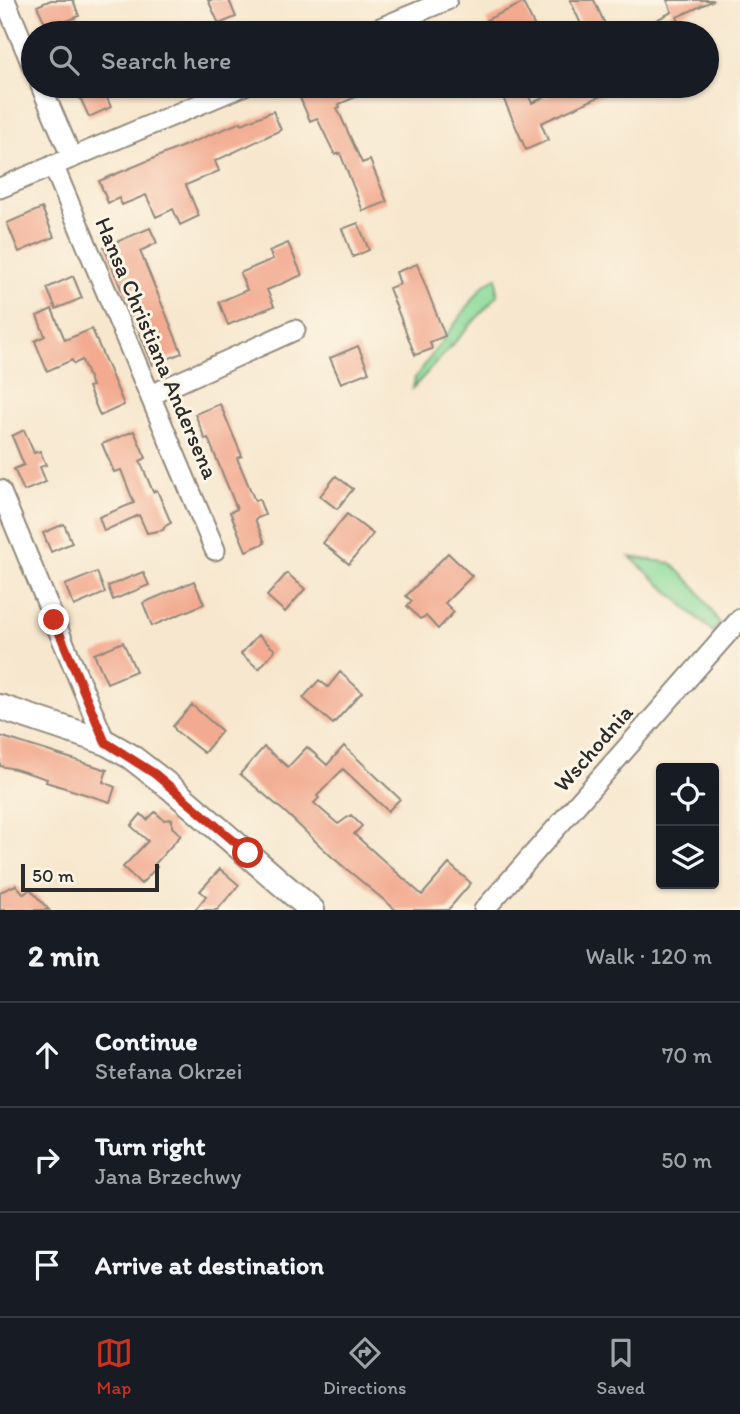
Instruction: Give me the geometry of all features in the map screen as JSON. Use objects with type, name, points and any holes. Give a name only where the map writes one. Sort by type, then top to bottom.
[{"type":"street","points":[[5,0],[21,38]]},
{"type":"street","points":[[397,21],[447,0]]},
{"type":"street","points":[[46,98],[72,158]]},
{"type":"street","points":[[0,188],[214,98]]},
{"type":"street","name":"Hansa Christiana Andersena","points":[[53,166],[215,550]]},
{"type":"street","points":[[151,395],[295,330]]},
{"type":"street","points":[[0,490],[105,742]]},
{"type":"street","name":"Wschodnia","points":[[484,910],[740,618]]},
{"type":"street","points":[[0,707],[105,742],[155,774],[312,910]]},
{"type":"green space","points":[[497,277],[497,296],[413,388],[415,378],[483,286]]},
{"type":"green space","points":[[630,557],[671,563],[697,589],[720,624],[713,632]]},
{"type":"building","points":[[51,0],[73,0],[79,16],[67,21],[44,21],[37,6]]},
{"type":"building","points":[[208,0],[229,0],[236,17],[218,21]]},
{"type":"building","points":[[570,0],[594,0],[604,21],[580,21]]},
{"type":"building","points":[[667,0],[714,0],[677,17],[679,21],[656,21],[672,12]]},
{"type":"building","points":[[523,3],[532,21],[487,21]]},
{"type":"building","points":[[80,98],[107,98],[111,107],[89,117]]},
{"type":"building","points":[[300,98],[353,98],[339,104],[340,107],[337,108],[362,163],[370,160],[387,202],[363,211],[340,153],[335,155],[317,118],[310,121]]},
{"type":"building","points":[[503,98],[530,98],[532,103],[543,98],[596,98],[541,123],[548,140],[526,150]]},
{"type":"building","points":[[273,111],[281,130],[215,161],[219,171],[186,185],[199,216],[180,225],[173,209],[156,217],[146,195],[122,205],[119,198],[108,203],[99,181]]},
{"type":"building","points":[[42,208],[54,237],[19,252],[7,223]]},
{"type":"building","points":[[358,223],[369,250],[353,257],[342,229]]},
{"type":"building","points":[[150,228],[157,243],[140,251],[182,353],[153,365],[104,247]]},
{"type":"building","points":[[288,243],[302,275],[267,290],[274,306],[228,325],[219,302],[247,290],[240,273],[273,259],[269,251]]},
{"type":"building","points":[[417,264],[445,336],[430,342],[432,349],[415,355],[389,288],[400,284],[396,272]]},
{"type":"building","points":[[73,276],[82,298],[56,309],[47,288]]},
{"type":"building","points":[[52,309],[65,340],[92,329],[124,405],[100,416],[88,387],[92,386],[82,360],[74,364],[72,360],[47,371],[35,341],[45,336],[37,316]]},
{"type":"building","points":[[358,346],[369,372],[341,383],[330,358]]},
{"type":"building","points":[[220,404],[242,456],[237,458],[255,501],[259,499],[265,515],[255,519],[265,543],[246,551],[230,512],[237,509],[208,438],[205,439],[195,414]]},
{"type":"building","points":[[24,430],[34,453],[40,451],[46,465],[40,467],[46,482],[24,491],[14,469],[24,465],[12,436]]},
{"type":"building","points":[[134,431],[146,458],[140,461],[153,492],[157,490],[171,523],[163,530],[147,533],[139,515],[104,531],[99,517],[134,503],[121,470],[114,472],[102,444]]},
{"type":"building","points":[[336,476],[353,489],[337,509],[320,496]]},
{"type":"building","points":[[347,514],[373,534],[349,564],[323,543]]},
{"type":"building","points":[[64,524],[72,543],[51,552],[43,533]]},
{"type":"building","points":[[448,553],[472,576],[445,603],[454,612],[438,629],[426,616],[420,619],[407,606],[412,601],[406,596]]},
{"type":"building","points":[[97,572],[105,593],[74,606],[65,585]]},
{"type":"building","points":[[143,572],[149,585],[113,600],[108,586]]},
{"type":"building","points":[[287,573],[305,589],[285,612],[267,596]]},
{"type":"building","points":[[194,581],[204,604],[152,626],[143,603]]},
{"type":"building","points":[[258,635],[275,650],[259,669],[241,654]]},
{"type":"building","points":[[123,642],[136,671],[107,683],[94,654]]},
{"type":"building","points":[[340,672],[362,692],[333,724],[303,698],[319,680],[328,687]]},
{"type":"building","points":[[192,705],[222,731],[204,753],[173,726]]},
{"type":"building","points":[[0,736],[107,770],[103,782],[115,787],[110,802],[46,782],[47,779],[0,766]]},
{"type":"building","points":[[344,746],[400,799],[388,811],[343,769],[317,796],[319,798],[314,803],[338,824],[351,815],[362,826],[354,834],[422,895],[449,864],[471,883],[448,910],[396,910],[332,857],[240,774],[264,747],[288,767],[307,747],[327,765]]},
{"type":"building","points":[[155,812],[164,820],[172,819],[172,827],[181,835],[141,884],[123,867],[148,841],[131,826],[141,814],[147,820]]},
{"type":"building","points":[[220,869],[239,885],[217,910],[195,910],[206,896],[200,891]]},
{"type":"building","points":[[16,885],[24,894],[30,889],[49,910],[0,910],[0,892]]},
{"type":"route","points":[[54,620],[105,742],[155,774],[248,853]]}]
